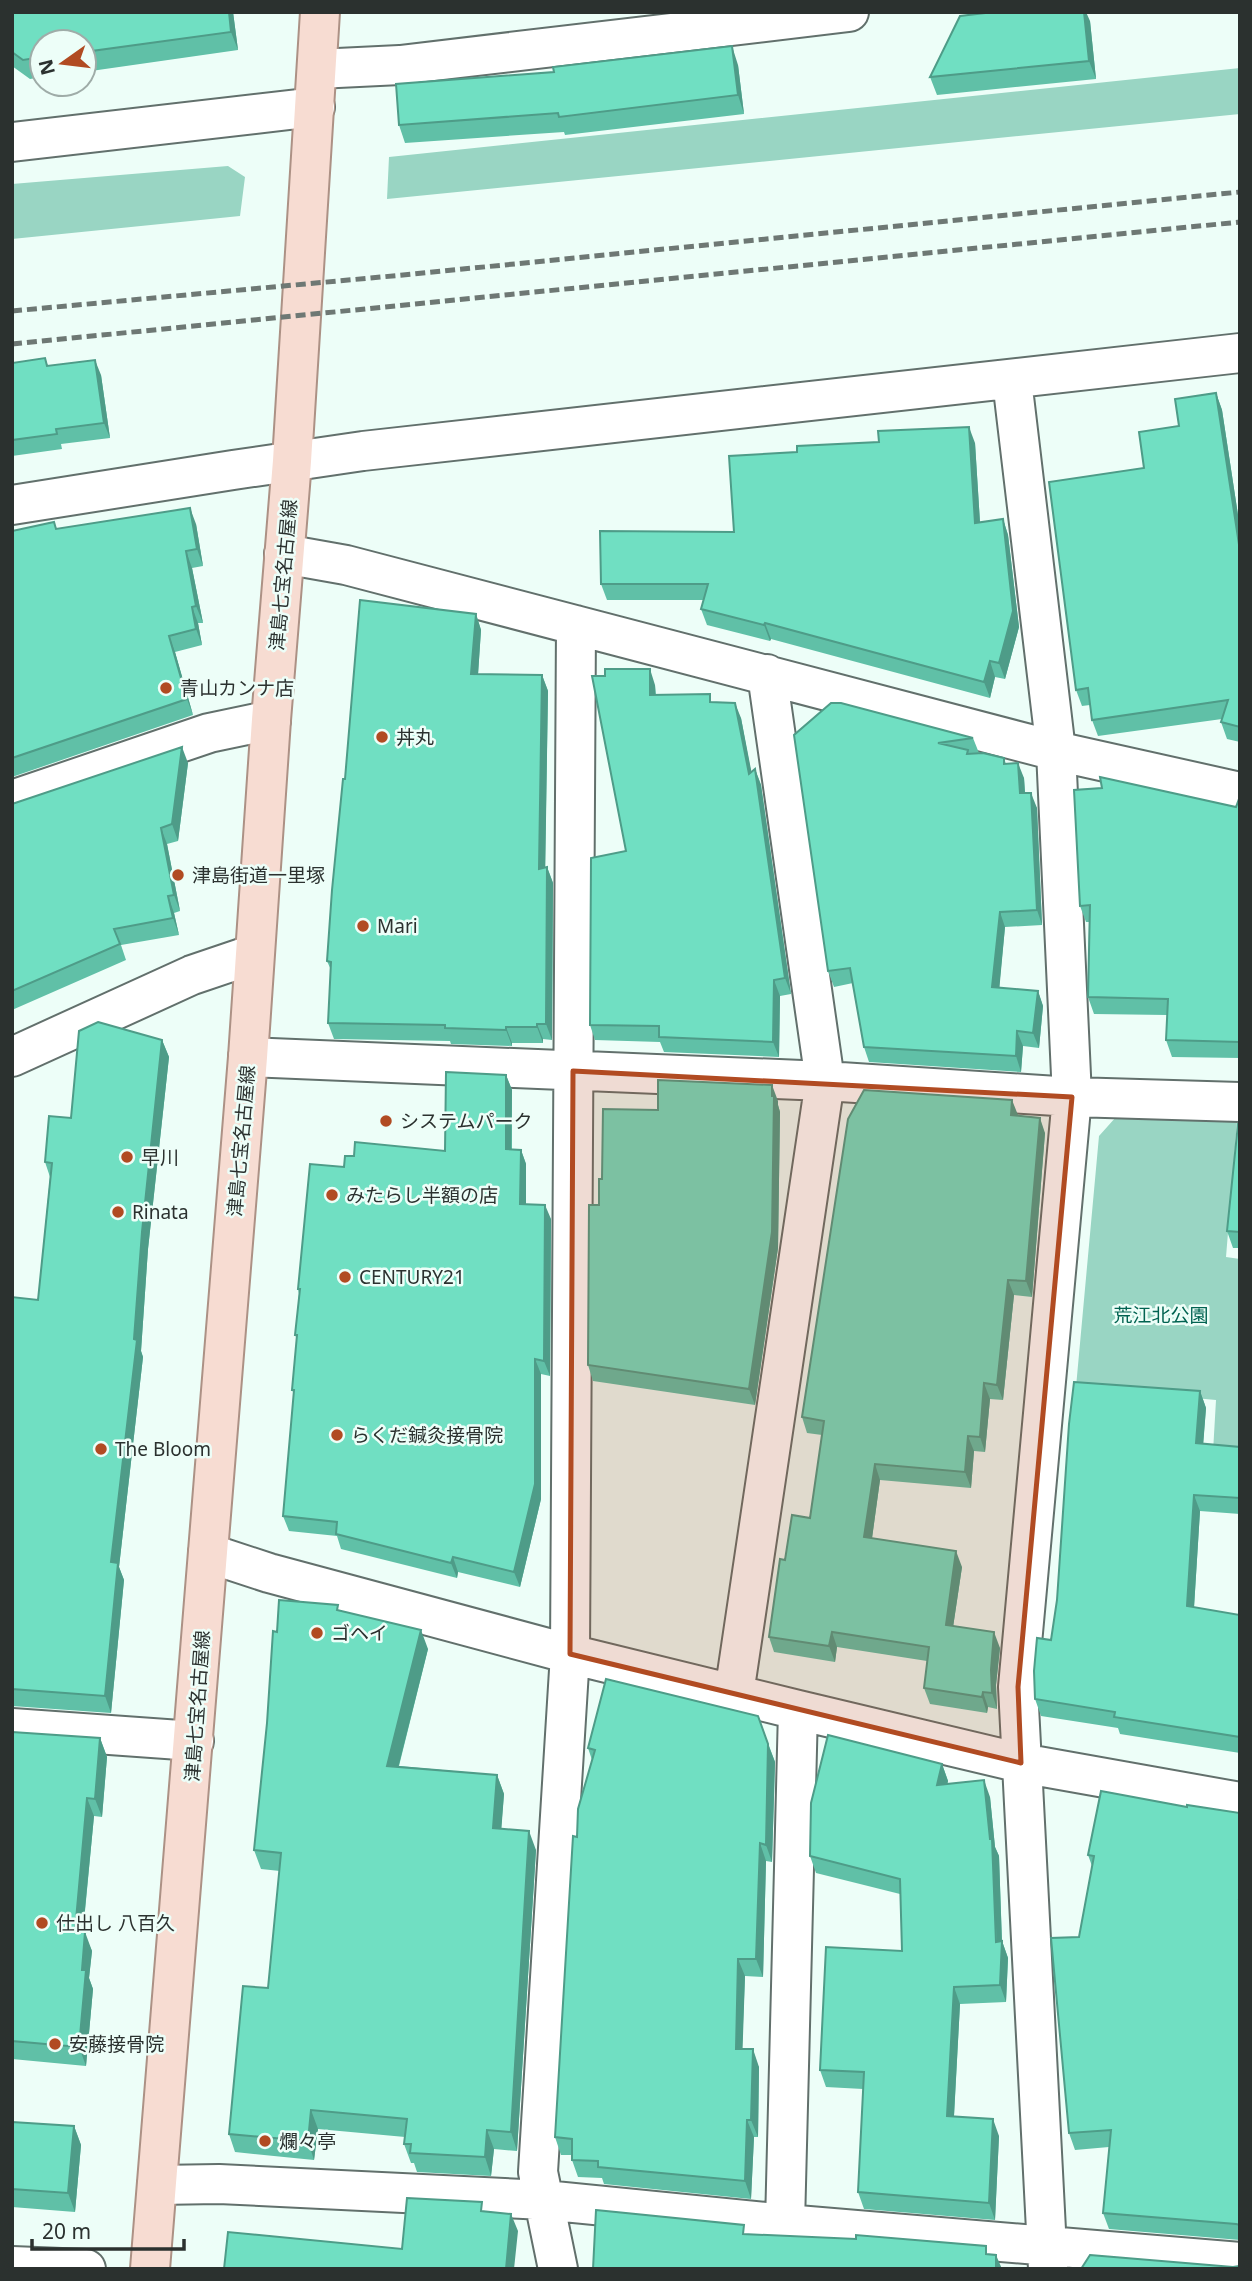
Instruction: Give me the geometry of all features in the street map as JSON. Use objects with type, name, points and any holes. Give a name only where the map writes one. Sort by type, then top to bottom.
[{"type":"main road","name":"津島七宝名古屋線","points":[[150,2269],[248,1057],[292,461],[320,12]]},
{"type":"street","points":[[317,69],[400,65],[849,12]]},
{"type":"street","points":[[12,142],[315,107]]},
{"type":"street","points":[[12,505],[292,461],[1240,353]]},
{"type":"street","points":[[1012,380],[1056,751],[1072,1097],[1018,1688],[1047,2258]]},
{"type":"street","points":[[284,554],[346,565],[1056,751],[1240,792]]},
{"type":"street","points":[[558,2269],[538,2172],[570,1654],[576,625]]},
{"type":"street","points":[[734,1694],[825,1081],[767,674]]},
{"type":"street","points":[[12,800],[209,733],[271,720]]},
{"type":"street","points":[[12,1057],[191,975],[254,954]]},
{"type":"street","points":[[248,1057],[825,1081],[1072,1097],[1240,1102]]},
{"type":"street","points":[[208,1553],[268,1573],[570,1654],[797,1710],[1021,1763],[1240,1802]]},
{"type":"street","points":[[785,2224],[797,1710]]},
{"type":"street","points":[[12,1728],[194,1741]]},
{"type":"street","points":[[157,2185],[219,2183],[544,2200],[785,2224],[1047,2258],[1240,2262]]},
{"type":"street","points":[[12,2266],[86,2269]]},
{"type":"highlighted area","points":[[573,1071],[1072,1097],[1018,1687],[1021,1763],[570,1654]]},
{"type":"green space","points":[[1240,68],[1240,114],[387,199],[389,157]]},
{"type":"green space","points":[[228,166],[245,177],[240,216],[12,239],[12,184]]},
{"type":"green space","name":"荒江北公園","points":[[1116,1117],[1237,1122],[1226,1257],[1240,1259],[1240,1455],[1213,1452],[1216,1400],[1076,1387],[1099,1136]]},
{"type":"building","points":[[12,12],[229,12],[231,32],[98,50],[98,28],[28,28],[28,59],[23,60],[12,52]]},
{"type":"building","points":[[994,12],[1084,12],[1089,61],[930,77],[960,16]]},
{"type":"building","points":[[732,46],[738,95],[559,117],[558,113],[399,125],[396,84],[554,72],[553,67]]},
{"type":"building","points":[[45,358],[47,366],[95,360],[104,423],[56,429],[57,434],[12,440],[12,363]]},
{"type":"building","points":[[1216,393],[1240,551],[1240,727],[1221,722],[1228,700],[1092,720],[1088,688],[1076,690],[1049,482],[1144,468],[1139,432],[1179,426],[1175,399]]},
{"type":"building","points":[[969,427],[975,523],[1003,519],[1013,611],[999,663],[990,661],[984,682],[765,623],[764,625],[701,609],[708,584],[601,584],[600,531],[734,532],[729,456],[797,452],[797,446],[879,442],[878,431]]},
{"type":"building","points":[[190,508],[197,549],[186,551],[196,606],[192,607],[196,629],[169,636],[187,699],[12,758],[12,531],[54,522],[56,529]]},
{"type":"building","points":[[360,600],[476,614],[471,674],[542,675],[539,869],[547,867],[546,1024],[537,1024],[537,1027],[506,1027],[506,1030],[445,1028],[445,1025],[328,1023],[331,962],[327,961],[332,890],[345,779]]},
{"type":"building","points":[[605,669],[650,669],[650,695],[710,694],[710,702],[735,703],[749,774],[755,769],[785,978],[774,980],[773,1042],[659,1037],[659,1026],[590,1025],[591,858],[626,851],[592,676],[605,676]]},
{"type":"building","points":[[831,703],[841,703],[973,738],[938,743],[968,750],[967,754],[983,753],[1004,758],[1004,764],[1018,763],[1020,793],[1031,793],[1037,910],[1000,912],[992,987],[1038,991],[1033,1033],[1017,1031],[1016,1056],[864,1047],[850,968],[828,971],[794,735]]},
{"type":"building","points":[[182,747],[172,824],[161,828],[174,895],[168,896],[173,918],[114,929],[120,944],[12,991],[12,804]]},
{"type":"building","points":[[1100,777],[1236,807],[1240,796],[1240,1042],[1166,1040],[1168,999],[1088,997],[1090,905],[1080,906],[1074,790],[1102,788]]},
{"type":"building","points":[[98,1022],[162,1040],[142,1232],[134,1339],[137,1340],[111,1562],[118,1563],[105,1696],[12,1689],[12,1297],[38,1300],[52,1163],[45,1162],[49,1116],[71,1118],[79,1031]]},
{"type":"building","points":[[446,1072],[506,1075],[506,1149],[521,1150],[520,1204],[545,1205],[544,1361],[535,1359],[535,1484],[514,1572],[453,1557],[451,1563],[336,1534],[337,1522],[283,1516],[294,1390],[298,1289],[310,1164],[344,1167],[345,1156],[354,1156],[355,1142],[445,1151]]},
{"type":"building","points":[[658,1080],[772,1085],[772,1232],[749,1389],[588,1365],[589,1205],[599,1205],[603,1109],[658,1110]]},
{"type":"building","points":[[864,1090],[1012,1100],[1011,1115],[1040,1118],[1026,1281],[1008,1280],[997,1385],[984,1383],[980,1437],[968,1436],[965,1472],[875,1464],[864,1537],[956,1551],[946,1625],[994,1632],[992,1693],[983,1692],[982,1697],[924,1688],[929,1647],[832,1632],[829,1646],[769,1637],[780,1559],[785,1560],[792,1515],[810,1518],[824,1421],[802,1417],[848,1119]]},
{"type":"building","points":[[1240,1124],[1240,1232],[1227,1231]]},
{"type":"building","points":[[1074,1382],[1200,1391],[1196,1443],[1240,1447],[1240,1498],[1194,1495],[1187,1606],[1240,1615],[1240,1737],[1114,1717],[1115,1712],[1035,1699],[1037,1638],[1051,1640],[1057,1600]]},
{"type":"building","points":[[279,1600],[338,1605],[337,1610],[421,1630],[387,1766],[497,1775],[493,1828],[529,1831],[511,2132],[487,2130],[485,2157],[410,2153],[411,2144],[404,2144],[407,2119],[311,2110],[308,2141],[229,2134],[243,1986],[268,1988],[281,1853],[254,1850],[273,1631],[277,1632]]},
{"type":"building","points":[[606,1679],[758,1716],[768,1744],[766,1845],[760,1843],[756,1959],[738,1959],[736,2049],[753,2049],[751,2120],[747,2120],[745,2181],[598,2167],[598,2161],[572,2160],[572,2139],[555,2137],[573,1836],[577,1837],[578,1809],[595,1750],[588,1748]]},
{"type":"building","points":[[12,1732],[100,1738],[95,1799],[87,1798],[75,1931],[85,1932],[82,1970],[86,1970],[79,2047],[12,2041]]},
{"type":"building","points":[[828,1735],[942,1764],[937,1785],[984,1780],[992,1839],[996,1942],[1002,1941],[1000,1985],[954,1987],[947,2116],[993,2119],[989,2203],[858,2192],[864,2072],[820,2070],[826,1947],[902,1951],[900,1879],[810,1856],[811,1803]]},
{"type":"building","points":[[1101,1791],[1187,1807],[1240,1813],[1240,2225],[1103,2213],[1111,2130],[1069,2133],[1051,1938],[1079,1937],[1094,1856],[1088,1855]]},
{"type":"building","points":[[12,2122],[74,2126],[68,2193],[12,2189]]},
{"type":"building","points":[[407,2198],[482,2202],[481,2211],[511,2214],[506,2269],[224,2269],[228,2232],[402,2249]]},
{"type":"building","points":[[596,2210],[744,2225],[743,2234],[856,2239],[856,2235],[986,2246],[986,2254],[996,2255],[996,2269],[593,2269]]},
{"type":"building","points":[[1090,2255],[1240,2266],[1240,2269],[1081,2269]]},
{"type":"railway","points":[[12,311],[1240,192]]},
{"type":"railway","points":[[12,344],[1240,222]]},
{"type":"place","name":"青山カンナ店","points":[[166,688]]},
{"type":"place","name":"丼丸","points":[[382,737]]},
{"type":"place","name":"津島街道一里塚","points":[[178,875]]},
{"type":"place","name":"Mari","points":[[363,926]]},
{"type":"place","name":"システムパーク","points":[[386,1121]]},
{"type":"place","name":"早川","points":[[127,1157]]},
{"type":"place","name":"みたらし半額の店","points":[[332,1195]]},
{"type":"place","name":"Rinata","points":[[118,1212]]},
{"type":"place","name":"CENTURY21","points":[[345,1277]]},
{"type":"place","name":"らくだ鍼灸接骨院","points":[[337,1435]]},
{"type":"place","name":"The Bloom","points":[[101,1449]]},
{"type":"place","name":"ゴヘイ","points":[[317,1633]]},
{"type":"place","name":"仕出し 八百久","points":[[42,1923]]},
{"type":"place","name":"安藤接骨院","points":[[55,2044]]},
{"type":"place","name":"爛々亭","points":[[265,2141]]}]
